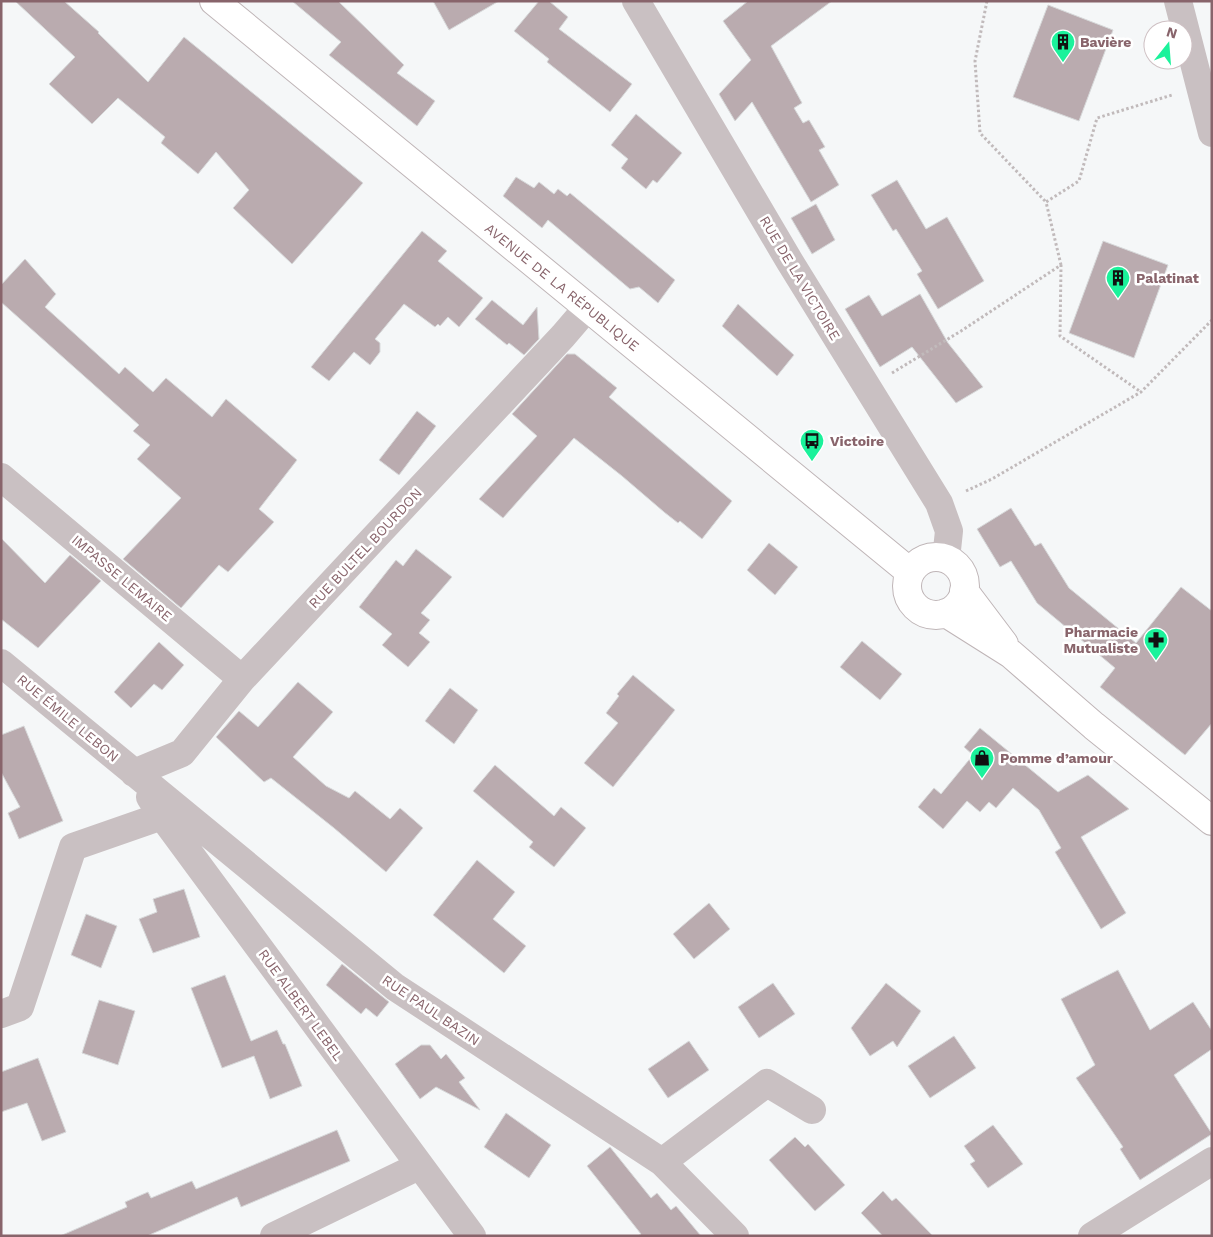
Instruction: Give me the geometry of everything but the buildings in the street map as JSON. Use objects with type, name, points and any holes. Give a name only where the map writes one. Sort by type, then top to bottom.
[{"type":"main road","name":"AVENUE DE LA RÉPUBLIQUE","points":[[214,1],[910,572]]},
{"type":"main road","points":[[926,558],[946,559],[957,565],[963,575],[965,586],[963,598],[956,608],[946,614],[934,615],[923,612],[914,605],[908,595],[907,583],[910,572],[926,558]]},
{"type":"main road","points":[[964,591],[1011,654]]},
{"type":"main road","points":[[946,614],[1011,654],[1094,726],[1212,821]]},
{"type":"street","name":"RUE DE LA VICTOIRE","points":[[636,1],[790,262],[938,503],[948,532],[946,559]]},
{"type":"street","points":[[1178,1],[1212,133]]},
{"type":"street","name":"RUE BULTEL BOURDON","points":[[134,773],[182,753],[242,678],[563,336],[587,308]]},
{"type":"street","name":"IMPASSE LEMAIRE","points":[[1,477],[242,678]]},
{"type":"street","name":"RUE ÉMILE LEBON","points":[[1,663],[134,773]]},
{"type":"street","name":"RUE ALBERT LEBEL","points":[[134,773],[162,816],[472,1236]]},
{"type":"street","name":"RUE PAUL BAZIN","points":[[134,773],[395,987],[662,1162],[735,1236]]},
{"type":"street","points":[[1,1014],[20,1007],[74,847],[162,816]]},
{"type":"street","points":[[662,1162],[767,1083],[812,1110]]},
{"type":"street","points":[[1092,1236],[1212,1161]]},
{"type":"street","points":[[285,1233],[419,1166]]},
{"type":"path","points":[[987,1],[975,61],[980,133],[1046,202],[1061,265],[1060,336],[1141,392]]},
{"type":"path","points":[[1046,202],[1079,180],[1097,118],[1200,86]]},
{"type":"path","points":[[868,388],[961,331],[1061,265]]},
{"type":"path","points":[[992,479],[1141,392],[1212,320]]},
{"type":"place","name":"Bavière","points":[[1063,63]]},
{"type":"place","name":"Palatinat","points":[[1118,299]]},
{"type":"place","name":"Victoire","points":[[812,462]]},
{"type":"place","name":"Pharmacie Mutualiste","points":[[1156,661]]},
{"type":"place","name":"Pomme d’amour","points":[[982,779]]}]
